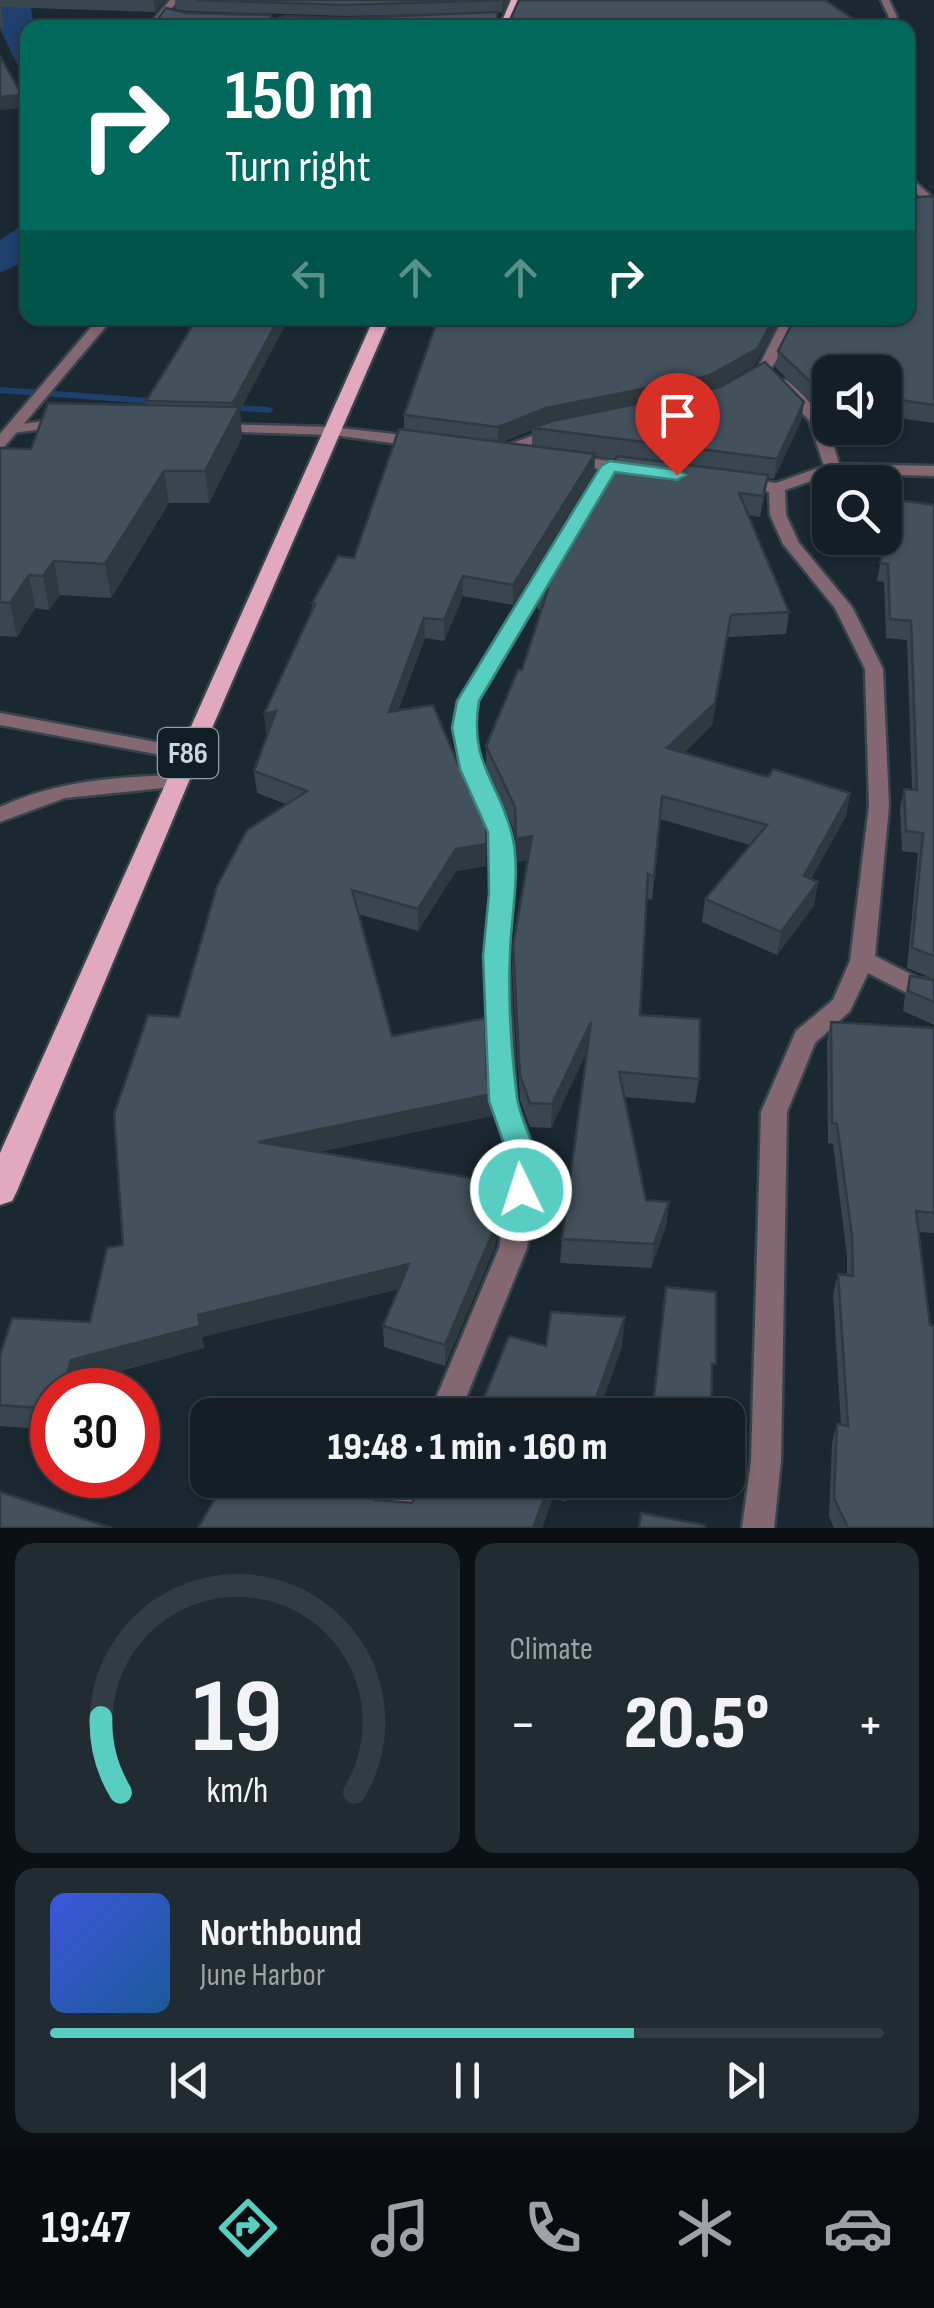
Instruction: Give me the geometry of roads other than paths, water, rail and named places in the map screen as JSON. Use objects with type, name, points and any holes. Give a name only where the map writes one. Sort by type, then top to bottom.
[{"type":"main road","name":"F86","points":[[0,1191],[176,781],[379,325]]},
{"type":"street","points":[[157,20],[174,0]]},
{"type":"street","points":[[163,12],[174,17]]},
{"type":"street","points":[[915,185],[929,200],[915,205]]},
{"type":"street","points":[[0,443],[100,325]]},
{"type":"street","points":[[738,385],[764,370],[785,325]]},
{"type":"street","points":[[764,370],[808,404],[820,423],[831,465]]},
{"type":"street","points":[[17,423],[88,423]]},
{"type":"street","points":[[198,427],[332,431],[444,444]]},
{"type":"street","points":[[565,430],[490,450],[666,474]]},
{"type":"street","points":[[451,1398],[513,1248],[525,1161],[503,1101],[496,956],[502,893],[500,832],[472,769],[464,728],[468,701],[610,466]]},
{"type":"street","points":[[902,470],[934,471]]},
{"type":"street","points":[[721,481],[777,488],[812,475]]},
{"type":"street","points":[[758,1528],[766,1461],[774,1112],[805,1038],[842,1005],[861,959],[879,806],[874,670],[843,607],[791,544],[778,515],[777,488]]},
{"type":"street","points":[[0,719],[188,754]]},
{"type":"street","points":[[0,815],[38,796],[86,785],[176,781]]},
{"type":"street","points":[[861,959],[913,986],[934,989]]},
{"type":"street","points":[[397,1528],[410,1498]]},
{"type":"water","points":[[0,0],[31,7],[33,20],[20,20],[20,70],[0,29]]},
{"type":"water","points":[[20,227],[20,263],[0,273],[0,240]]},
{"type":"waterway","points":[[0,390],[165,402]]},
{"type":"waterway","points":[[223,407],[269,410]]}]
